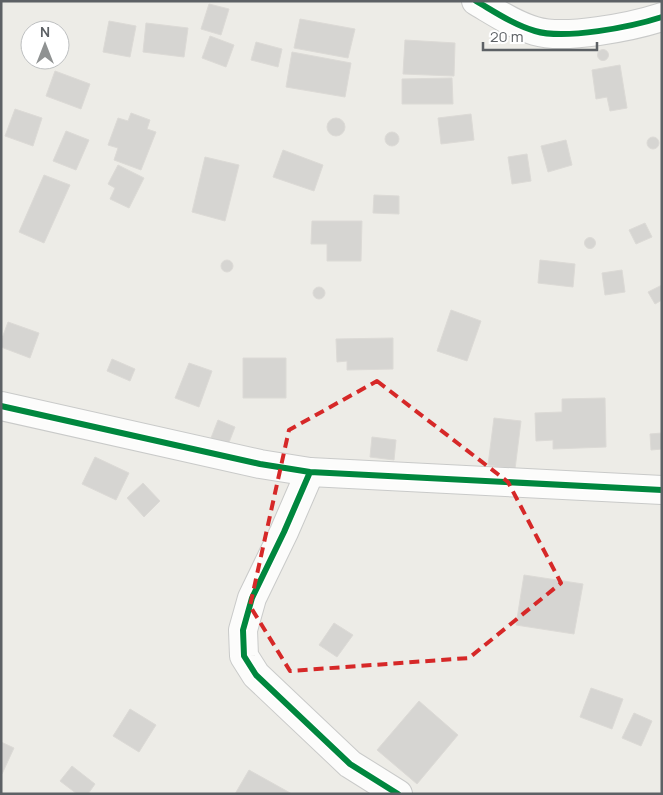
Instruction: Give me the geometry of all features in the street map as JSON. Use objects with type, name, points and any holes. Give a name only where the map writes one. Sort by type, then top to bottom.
[{"type":"street","points":[[476,1],[505,18],[536,32],[568,35],[662,18]]},
{"type":"street","points":[[1,406],[260,464],[310,472],[662,490]]},
{"type":"street","points":[[310,472],[252,598],[243,630],[244,656],[256,676],[350,764],[398,794]]},
{"type":"highlighted area","points":[[377,381],[508,482],[561,583],[469,658],[290,671],[250,606],[289,430]]},
{"type":"building","points":[[209,4],[229,9],[221,35],[201,29]]},
{"type":"building","points":[[300,19],[355,29],[348,58],[294,48]]},
{"type":"building","points":[[109,21],[136,26],[130,57],[103,52]]},
{"type":"building","points":[[146,23],[188,28],[184,57],[143,52]]},
{"type":"building","points":[[210,36],[234,45],[226,67],[202,58]]},
{"type":"building","points":[[405,40],[455,43],[454,76],[403,74]]},
{"type":"building","points":[[256,42],[282,49],[278,67],[251,60]]},
{"type":"building","points":[[603,49],[609,55],[603,61],[597,55]]},
{"type":"building","points":[[292,52],[351,63],[345,97],[286,87]]},
{"type":"building","points":[[620,65],[627,108],[610,111],[607,97],[596,99],[592,70]]},
{"type":"building","points":[[55,71],[90,84],[81,109],[46,96]]},
{"type":"building","points":[[452,78],[453,104],[402,104],[402,79]]},
{"type":"building","points":[[15,109],[42,118],[33,146],[5,136]]},
{"type":"building","points":[[131,113],[150,120],[147,129],[156,132],[141,170],[114,160],[118,148],[108,145],[118,118],[128,121]]},
{"type":"building","points":[[471,114],[474,140],[441,144],[438,118]]},
{"type":"building","points":[[336,118],[342,121],[345,127],[342,133],[336,136],[330,133],[327,127],[330,121]]},
{"type":"building","points":[[66,131],[89,140],[76,170],[53,161]]},
{"type":"building","points":[[392,132],[397,134],[399,139],[397,144],[392,146],[387,144],[385,139],[387,134]]},
{"type":"building","points":[[653,137],[659,143],[653,149],[647,143]]},
{"type":"building","points":[[566,140],[572,165],[548,172],[541,146]]},
{"type":"building","points":[[283,150],[323,165],[314,191],[273,177]]},
{"type":"building","points":[[527,154],[531,181],[512,184],[508,157]]},
{"type":"building","points":[[205,157],[239,165],[225,221],[192,212]]},
{"type":"building","points":[[118,165],[144,178],[129,208],[110,199],[115,188],[108,184]]},
{"type":"building","points":[[44,175],[70,185],[44,243],[19,232]]},
{"type":"building","points":[[374,195],[399,196],[399,214],[373,213]]},
{"type":"building","points":[[312,221],[362,221],[361,261],[327,261],[327,244],[311,244]]},
{"type":"building","points":[[645,223],[652,237],[636,244],[629,230]]},
{"type":"building","points":[[590,237],[596,243],[590,249],[584,243]]},
{"type":"building","points":[[227,260],[233,266],[227,272],[221,266]]},
{"type":"building","points":[[540,260],[575,264],[573,287],[538,283]]},
{"type":"building","points":[[622,270],[625,292],[605,295],[602,273]]},
{"type":"building","points":[[662,285],[662,300],[655,304],[648,292]]},
{"type":"building","points":[[319,287],[325,293],[319,299],[313,293]]},
{"type":"building","points":[[451,310],[481,321],[467,361],[437,351]]},
{"type":"building","points":[[8,322],[39,333],[30,358],[1,347],[1,341]]},
{"type":"building","points":[[393,338],[393,369],[347,370],[347,361],[337,362],[336,339]]},
{"type":"building","points":[[243,358],[286,358],[286,398],[243,398]]},
{"type":"building","points":[[112,359],[135,369],[130,381],[107,371]]},
{"type":"building","points":[[189,363],[212,371],[199,407],[175,398]]},
{"type":"building","points":[[605,398],[606,447],[553,449],[553,440],[536,441],[535,413],[562,412],[562,399]]},
{"type":"building","points":[[494,418],[521,421],[515,469],[488,465]]},
{"type":"building","points":[[218,420],[235,427],[228,445],[211,438]]},
{"type":"building","points":[[662,433],[662,449],[651,450],[650,434]]},
{"type":"building","points":[[372,437],[396,440],[394,460],[370,457]]},
{"type":"building","points":[[95,457],[129,473],[116,500],[82,484]]},
{"type":"building","points":[[143,483],[160,501],[144,517],[127,498]]},
{"type":"building","points":[[524,575],[583,584],[574,634],[516,625]]},
{"type":"building","points":[[334,623],[353,635],[337,657],[319,645]]},
{"type":"building","points":[[591,688],[623,699],[612,729],[580,717]]},
{"type":"building","points":[[419,701],[458,735],[417,784],[377,750]]},
{"type":"building","points":[[130,709],[156,725],[139,752],[113,736]]},
{"type":"building","points":[[634,713],[652,721],[641,746],[622,738]]},
{"type":"building","points":[[1,742],[14,748],[2,774],[1,774]]},
{"type":"building","points":[[72,766],[95,784],[88,794],[77,794],[60,781]]},
{"type":"building","points":[[249,770],[292,794],[235,794]]},
{"type":"cycle path","points":[[476,1],[520,25],[535,31],[548,33],[563,34],[598,31],[633,25],[662,17]]},
{"type":"cycle path","points":[[1,406],[260,464],[310,472],[662,490]]},
{"type":"cycle path","points":[[310,472],[252,598],[243,630],[244,656],[256,675],[350,764],[398,794]]}]
